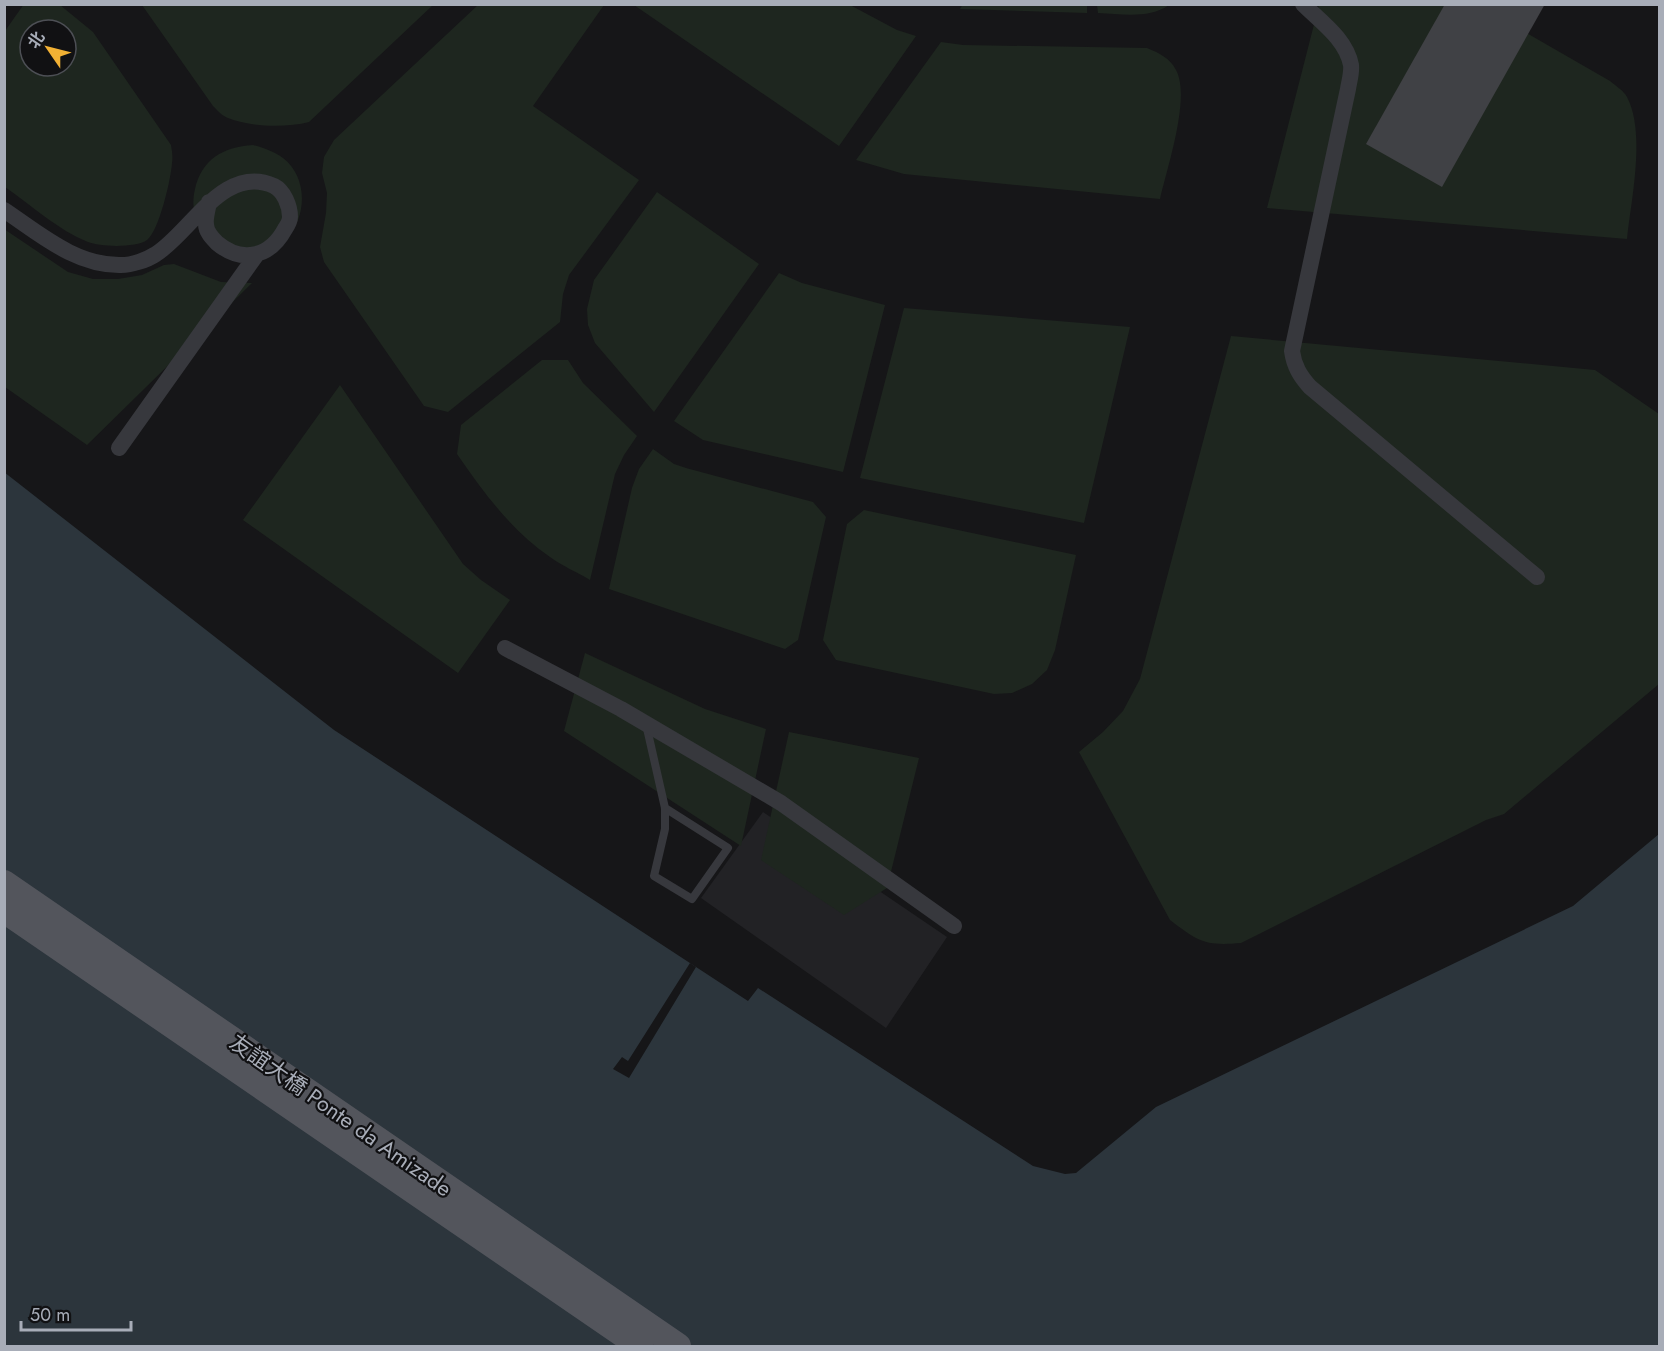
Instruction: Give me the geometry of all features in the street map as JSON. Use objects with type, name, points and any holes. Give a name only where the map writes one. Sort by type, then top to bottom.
[{"type":"main road","name":"友誼大橋 Ponte da Amizade","points":[[4,883],[678,1347]]},
{"type":"main road","name":"友誼大橋 Ponte da Amizade","points":[[4,910],[640,1347]]},
{"type":"street","points":[[1303,4],[1333,33],[1346,50],[1352,67],[1292,351],[1294,363],[1310,387],[1538,577]]},
{"type":"street","points":[[4,210],[61,249],[81,258],[123,266],[140,262],[156,254],[209,202],[233,186],[245,182],[260,181],[277,188],[287,200],[290,219],[279,240],[266,251],[241,256],[224,248],[210,237],[206,225],[209,202]]},
{"type":"street","points":[[119,448],[257,254]]},
{"type":"street","points":[[505,648],[645,723],[781,803],[954,926]]},
{"type":"lane","points":[[645,723],[665,808],[665,829],[654,876],[693,899],[728,849],[665,808]]},
{"type":"shaded area","points":[[24,4],[60,5],[76,18],[18,18],[18,78],[78,78],[78,20],[93,32],[171,145],[171,171],[160,216],[151,235],[142,243],[118,246],[101,245],[77,237],[55,224],[5,187],[5,31]]},
{"type":"shaded area","points":[[963,4],[1087,5],[1087,13],[960,9]]},
{"type":"shaded area","points":[[1097,4],[1169,5],[1153,12],[1135,15],[1098,13]]},
{"type":"shaded area","points":[[142,5],[433,5],[309,122],[279,126],[237,121],[220,113]]},
{"type":"shaded area","points":[[478,5],[604,5],[533,106],[639,180],[569,275],[563,294],[560,322],[448,412],[424,406],[324,262],[320,247],[327,193],[322,173],[324,157],[334,140]]},
{"type":"shaded area","points":[[634,5],[850,5],[897,30],[916,36],[839,146]]},
{"type":"shaded area","points":[[1319,5],[1478,5],[1610,81],[1627,97],[1636,129],[1636,167],[1627,239],[1267,208]]},
{"type":"shaded area","points":[[941,42],[963,45],[1147,48],[1164,56],[1176,70],[1181,97],[1176,133],[1160,199],[904,174],[856,160]]},
{"type":"shaded area","points":[[253,145],[276,153],[291,166],[300,185],[301,208],[294,228],[283,240],[234,253],[209,231],[195,214],[194,192],[203,170],[215,156],[232,148]]},
{"type":"shaded area","points":[[657,192],[759,264],[654,412],[595,343],[588,325],[587,309],[594,280]]},
{"type":"shaded area","points":[[4,229],[68,272],[93,279],[118,279],[142,275],[164,265],[174,264],[221,282],[252,283],[87,445],[5,387]]},
{"type":"shaded area","points":[[779,273],[802,283],[885,305],[843,472],[703,440],[674,421]]},
{"type":"shaded area","points":[[904,308],[1130,327],[1084,523],[860,478]]},
{"type":"shaded area","points":[[1231,336],[1595,370],[1659,414],[1659,684],[1504,814],[1486,820],[1241,943],[1219,944],[1196,938],[1170,920],[1079,752],[1123,711],[1140,679]]},
{"type":"shaded area","points":[[542,360],[568,360],[583,383],[637,436],[615,474],[590,580],[555,560],[510,523],[457,454],[461,425]]},
{"type":"shaded area","points":[[340,385],[463,564],[510,600],[458,673],[243,520]]},
{"type":"shaded area","points":[[653,449],[674,464],[686,468],[813,502],[826,517],[798,640],[785,649],[609,589],[632,488],[639,469]]},
{"type":"shaded area","points":[[4,472],[334,730],[748,1001],[758,988],[1033,1166],[1065,1174],[1076,1173],[1156,1107],[1573,906],[1659,834],[1659,1346],[5,1346]]},
{"type":"shaded area","points":[[864,510],[1076,555],[1055,650],[1047,670],[1032,684],[1012,693],[994,694],[836,660],[823,640],[847,524]]},
{"type":"shaded area","points":[[585,653],[705,709],[766,729],[741,846],[564,731]]},
{"type":"shaded area","points":[[789,732],[919,758],[887,888],[844,915],[761,860]]},
{"type":"shaded area","points":[[763,812],[947,937],[886,1028],[701,898]]},
{"type":"pier","points":[[690,963],[696,967],[629,1078],[613,1069],[622,1057],[628,1061]]},
{"type":"building","points":[[1445,4],[1545,4],[1442,187],[1366,144]]}]
